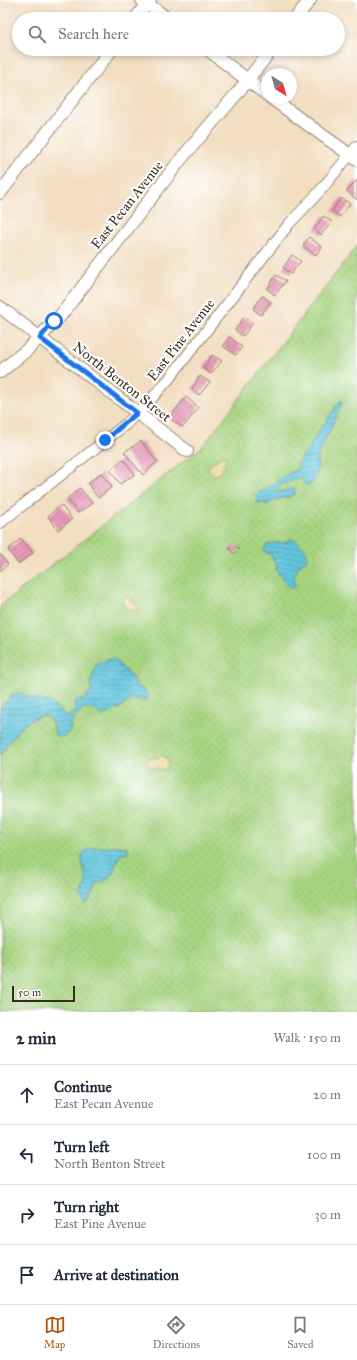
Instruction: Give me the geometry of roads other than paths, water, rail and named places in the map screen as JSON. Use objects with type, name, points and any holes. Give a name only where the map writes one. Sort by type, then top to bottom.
[{"type":"street","points":[[301,12],[310,0]]},
{"type":"street","points":[[139,12],[146,1],[159,12]]},
{"type":"street","points":[[0,193],[107,56]]},
{"type":"street","points":[[216,56],[261,91]]},
{"type":"street","name":"East Pecan Avenue","points":[[0,372],[28,350],[74,299],[201,134],[267,56]]},
{"type":"street","points":[[280,104],[355,154]]},
{"type":"street","name":"East Pine Avenue","points":[[0,523],[137,413],[169,379],[289,224],[355,154]]},
{"type":"street","name":"North Benton Street","points":[[0,307],[187,451]]},
{"type":"water","points":[[341,400],[342,403],[316,460],[318,471],[314,479],[309,485],[305,485],[301,478],[282,484],[275,490],[277,492],[295,489],[295,494],[268,504],[258,503],[256,497],[258,493],[284,476],[298,469],[297,465]]},
{"type":"water","points":[[292,539],[304,548],[307,554],[305,561],[299,565],[294,579],[296,586],[293,588],[288,587],[277,571],[275,562],[270,554],[264,551],[266,545],[283,543]]},
{"type":"water","points":[[112,658],[130,675],[138,688],[143,689],[148,695],[147,700],[143,701],[133,699],[118,709],[102,716],[93,709],[84,709],[77,714],[70,723],[71,729],[64,737],[55,735],[53,725],[47,716],[40,716],[26,723],[20,729],[8,743],[0,756],[0,708],[14,693],[22,693],[29,697],[51,703],[67,717],[75,711],[74,702],[79,699],[84,701],[88,694],[92,692],[90,684],[96,665]]},
{"type":"water","points":[[113,845],[129,848],[127,854],[124,852],[120,856],[110,877],[98,883],[88,903],[85,904],[81,896],[86,885],[82,854],[94,847],[105,848]]}]
